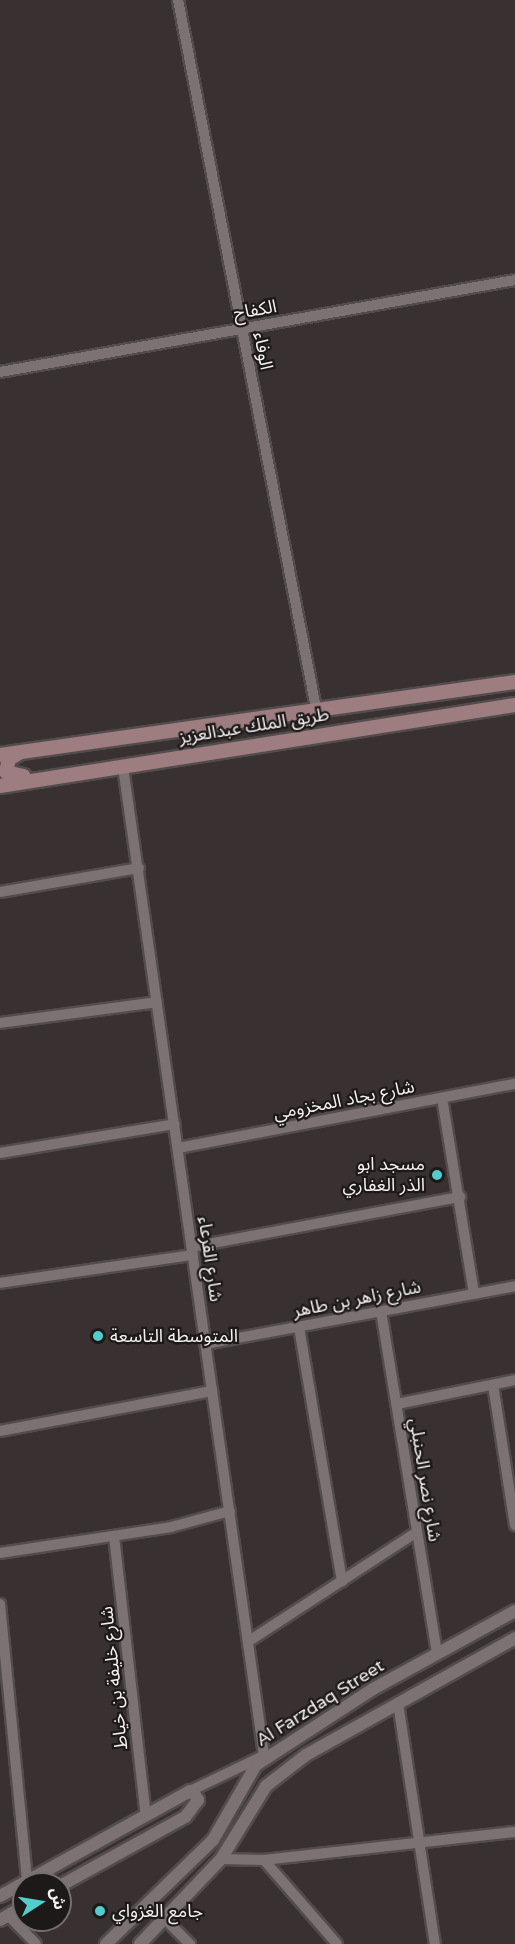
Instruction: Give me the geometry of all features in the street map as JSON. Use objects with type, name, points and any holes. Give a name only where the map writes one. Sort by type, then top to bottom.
[{"type":"main road","name":"طريق الملك عبدالعزيز","points":[[0,755],[316,708],[515,682]]},
{"type":"main road","name":"طريق الملك عبدالعزيز","points":[[0,786],[515,705]]},
{"type":"main road","points":[[19,753],[5,766],[10,776],[190,755]]},
{"type":"street","name":"الوفاء","points":[[178,0],[316,708]]},
{"type":"street","name":"الكفاح","points":[[0,372],[515,280]]},
{"type":"street","name":"شارع القرعاء","points":[[123,767],[264,1755]]},
{"type":"street","points":[[0,892],[139,868]]},
{"type":"street","points":[[0,1023],[158,1002]]},
{"type":"street","name":"شارع بجاد المخزومي","points":[[178,1148],[515,1084]]},
{"type":"street","points":[[442,1098],[474,1293]]},
{"type":"street","points":[[0,1153],[175,1124]]},
{"type":"street","points":[[0,1283],[193,1251],[460,1197]]},
{"type":"street","name":"شارع زاهر بن طاهر","points":[[206,1344],[515,1286]]},
{"type":"street","name":"شارع نصر الحنبلي","points":[[381,1311],[437,1654]]},
{"type":"street","points":[[298,1327],[342,1581]]},
{"type":"street","points":[[397,1404],[515,1380]]},
{"type":"street","points":[[493,1385],[511,1468],[515,1525]]},
{"type":"street","points":[[0,1431],[213,1391]]},
{"type":"street","points":[[0,1553],[114,1536],[230,1511]]},
{"type":"street","points":[[249,1641],[417,1532]]},
{"type":"street","name":"شارع خليفة بن خياط","points":[[114,1536],[146,1815]]},
{"type":"street","points":[[0,1604],[2,1664],[26,1872]]},
{"type":"street","name":"Al Farzdaq Street","points":[[106,1944],[213,1840],[256,1765],[280,1747],[437,1654],[515,1611]]},
{"type":"street","name":"Al Farzdaq Street","points":[[140,1944],[222,1859],[266,1786],[306,1755],[515,1638]]},
{"type":"street","points":[[398,1703],[435,1944]]},
{"type":"street","points":[[43,1872],[190,1791],[280,1747]]},
{"type":"street","points":[[72,1880],[185,1817],[198,1800],[190,1791]]},
{"type":"street","points":[[222,1859],[264,1860],[515,1832]]},
{"type":"street","points":[[97,1842],[110,1859]]},
{"type":"street","points":[[264,1860],[337,1944]]},
{"type":"street","points":[[4,1917],[36,1944]]},
{"type":"street","points":[[164,1918],[190,1944]]},
{"type":"place","name":"مسجد ابو الذر الغفاري","points":[[437,1175]]},
{"type":"place","name":"المتوسطة التاسعة","points":[[98,1336]]},
{"type":"place","name":"جامع الغزواي","points":[[100,1911]]}]
